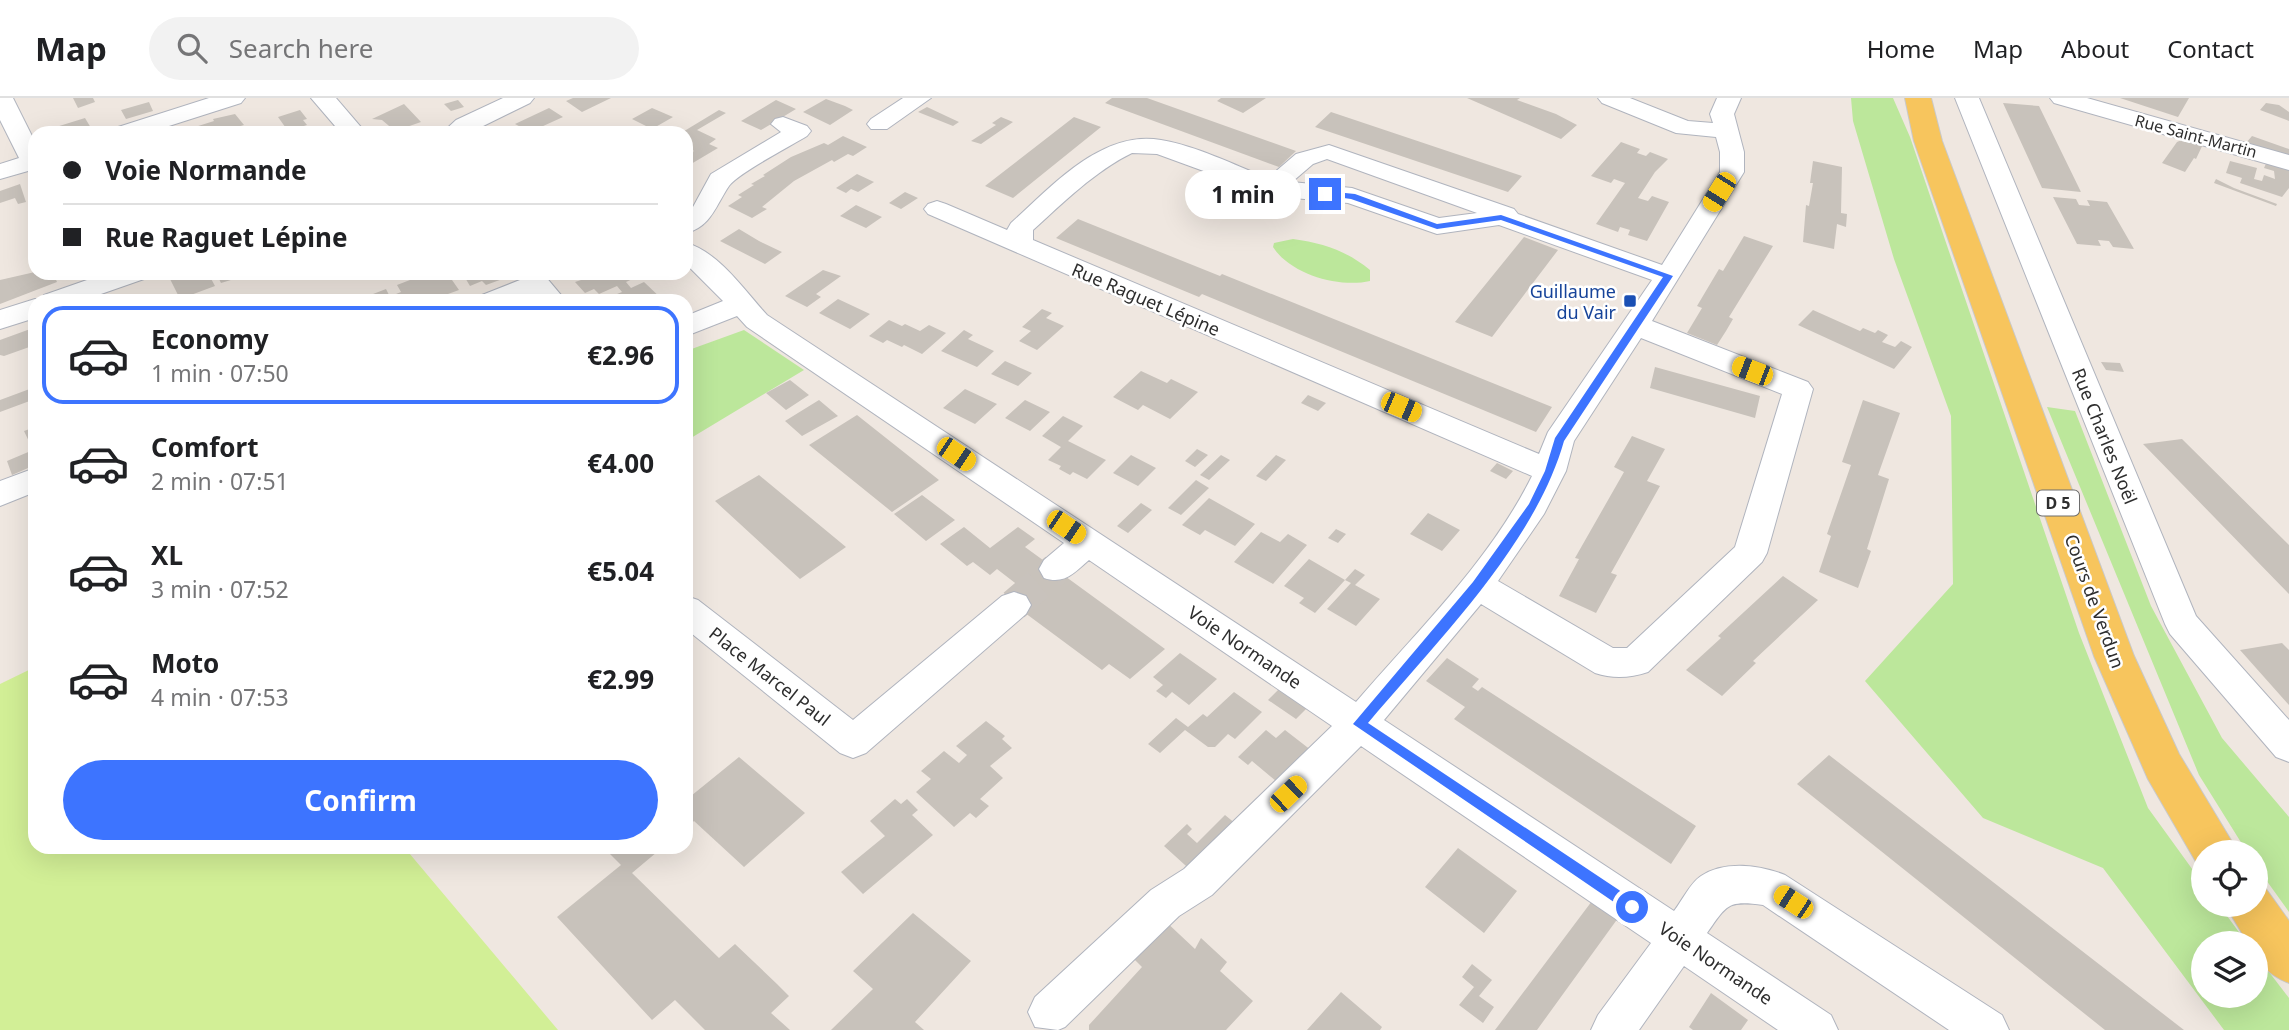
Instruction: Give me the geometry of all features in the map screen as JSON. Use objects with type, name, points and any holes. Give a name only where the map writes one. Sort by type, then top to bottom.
[{"type":"main road","name":"Cours de Verdun","points":[[1906,98],[1928,141]]},
{"type":"main road","name":"Cours de Verdun","points":[[1918,98],[1928,141],[2114,656],[2163,766],[2208,840]]},
{"type":"main road","points":[[2258,917],[2289,960]]},
{"type":"street","points":[[1,98],[28,150]]},
{"type":"street","points":[[145,126],[233,98]]},
{"type":"street","points":[[323,98],[348,126]]},
{"type":"street","points":[[482,126],[522,98]]},
{"type":"street","points":[[879,124],[919,98]]},
{"type":"street","points":[[1610,98],[1684,128],[1727,131]]},
{"type":"street","points":[[1050,1012],[1165,903],[1198,883],[1359,724],[1477,585],[1533,506],[1550,471],[1559,440],[1668,276],[1732,172],[1732,152],[1722,114],[1729,98]]},
{"type":"street","name":"Rue Charles Noël","points":[[1967,98],[2182,624],[2289,746]]},
{"type":"street","name":"Rue Saint-Martin","points":[[2062,98],[2134,120],[2223,141],[2289,163]]},
{"type":"street","points":[[693,219],[703,211],[720,179],[799,131],[783,124]]},
{"type":"street","points":[[1027,249],[1020,242],[1020,228],[1112,153],[1138,145],[1162,147],[1272,188],[1352,196],[1437,226],[1501,217],[1668,276]]},
{"type":"street","points":[[1272,188],[1305,157],[1316,152],[1329,152],[1502,211],[1512,221]]},
{"type":"street","points":[[0,172],[28,163]]},
{"type":"street","name":"Rue Raguet Lépine","points":[[937,209],[1550,471]]},
{"type":"street","name":"Voie Normande","points":[[693,256],[708,268],[757,321],[1816,1030]]},
{"type":"street","points":[[74,294],[114,280]]},
{"type":"street","points":[[508,294],[535,282],[546,294]]},
{"type":"street","points":[[693,324],[741,304]]},
{"type":"street","points":[[0,320],[28,310]]},
{"type":"street","points":[[1477,585],[1608,663],[1635,662],[1750,553],[1798,389],[1636,325]]},
{"type":"street","points":[[0,494],[28,482]]},
{"type":"street","points":[[1056,569],[1088,542]]},
{"type":"street","name":"Place Marcel Paul","points":[[693,616],[853,742],[1014,605]]},
{"type":"street","points":[[1613,1030],[1714,890],[1739,883],[1771,888],[1987,1030]]},
{"type":"green space","points":[[1851,98],[1893,98],[1910,137],[2079,633],[2148,808],[2191,867],[2191,917],[2228,917],[2238,931],[2191,931],[2191,986],[2103,868],[1983,818],[1865,681],[1953,584],[1951,416],[1894,259],[1853,121]]},
{"type":"green space","points":[[1293,239],[1343,253],[1370,270],[1370,281],[1345,283],[1304,272],[1281,257],[1273,247],[1274,243]]},
{"type":"green space","points":[[744,330],[804,370],[693,437],[693,348]]},
{"type":"green space","points":[[2047,407],[2075,411],[2151,606],[2222,738],[2289,817],[2289,912],[2268,883],[2268,840],[2240,840],[2199,775]]},
{"type":"green space","points":[[28,670],[28,854],[410,854],[558,1030],[0,1030],[0,684]]},
{"type":"green space","points":[[2268,971],[2289,998],[2289,1030],[2224,1030],[2208,1008],[2268,1008]]},
{"type":"building","points":[[73,98],[93,98],[95,102],[78,108]]},
{"type":"building","points":[[573,98],[611,98],[582,112],[566,101]]},
{"type":"building","points":[[1112,98],[1147,98],[1296,151],[1279,167],[1105,103]]},
{"type":"building","points":[[1221,98],[1266,98],[1243,113],[1217,101]]},
{"type":"building","points":[[1467,98],[1520,98],[1517,100],[1577,125],[1561,139]]},
{"type":"building","points":[[2120,98],[2189,98],[2178,117]]},
{"type":"building","points":[[826,99],[853,110],[830,125],[803,112]]},
{"type":"building","points":[[458,100],[464,107],[451,111],[444,104]]},
{"type":"building","points":[[776,100],[796,109],[761,130],[741,121]]},
{"type":"building","points":[[149,102],[153,111],[126,119],[121,110]]},
{"type":"building","points":[[2003,103],[2039,106],[2081,192],[2042,188]]},
{"type":"building","points":[[2266,103],[2279,105],[2289,112],[2289,121],[2260,110]]},
{"type":"building","points":[[404,104],[421,122],[409,126],[389,126],[382,120],[372,119]]},
{"type":"building","points":[[927,107],[959,122],[953,126],[918,112]]},
{"type":"building","points":[[549,108],[563,117],[543,126],[515,124]]},
{"type":"building","points":[[652,108],[673,117],[657,126],[646,126],[632,119]]},
{"type":"building","points":[[300,110],[307,119],[303,120],[307,125],[284,126],[278,117]]},
{"type":"building","points":[[719,110],[726,113],[697,130],[716,139],[709,144],[718,148],[693,163],[694,151],[693,126]]},
{"type":"building","points":[[1331,112],[1522,176],[1508,192],[1315,127]]},
{"type":"building","points":[[235,114],[244,125],[198,126],[214,121],[213,119]]},
{"type":"building","points":[[1001,117],[1013,122],[981,144],[971,141],[996,125],[992,123]]},
{"type":"building","points":[[1074,117],[1101,127],[1013,198],[985,186]]},
{"type":"building","points":[[85,118],[90,126],[59,126]]},
{"type":"building","points":[[843,136],[867,147],[853,156],[848,154],[834,162],[832,160],[794,181],[762,207],[767,209],[752,218],[728,206],[742,197],[738,195],[754,185],[751,184],[791,157],[824,143],[828,145]]},
{"type":"building","points":[[2252,136],[2289,149],[2289,159],[2246,143]]},
{"type":"building","points":[[2186,138],[2204,142],[2196,159],[2194,158],[2185,172],[2162,163],[2177,142]]},
{"type":"building","points":[[1621,142],[1640,149],[1637,153],[1646,156],[1650,152],[1668,159],[1655,172],[1638,198],[1648,201],[1652,196],[1669,202],[1647,241],[1628,235],[1630,230],[1620,227],[1618,232],[1596,224],[1625,183],[1614,179],[1611,183],[1591,176]]},
{"type":"building","points":[[2268,159],[2289,166],[2289,188],[2282,197],[2240,183],[2242,178],[2226,173],[2230,161],[2257,168],[2254,179],[2262,181],[2264,175],[2275,179],[2274,171],[2264,168]]},
{"type":"building","points":[[1813,161],[1842,167],[1841,213],[1847,214],[1846,227],[1837,224],[1834,249],[1803,242],[1806,205],[1809,206],[1813,183],[1810,183]]},
{"type":"building","points":[[857,174],[874,182],[858,192],[851,189],[846,193],[836,188]]},
{"type":"building","points":[[2216,179],[2277,204],[2276,206],[2214,183]]},
{"type":"building","points":[[20,184],[26,202],[18,204],[15,198],[0,203],[0,191]]},
{"type":"building","points":[[905,192],[918,198],[901,209],[889,203]]},
{"type":"building","points":[[2053,197],[2076,199],[2079,205],[2090,206],[2087,200],[2107,202],[2134,249],[2113,247],[2109,241],[2098,240],[2101,246],[2077,244]]},
{"type":"building","points":[[856,205],[882,217],[866,228],[840,216]]},
{"type":"building","points":[[1078,219],[1552,407],[1536,432],[1202,294],[1199,297],[1056,238]]},
{"type":"building","points":[[739,229],[782,252],[765,264],[720,241]]},
{"type":"building","points":[[1744,236],[1773,246],[1729,317],[1733,319],[1726,331],[1717,345],[1687,333],[1702,308],[1697,306],[1719,269],[1723,271]]},
{"type":"building","points":[[1524,237],[1558,250],[1492,337],[1455,322]]},
{"type":"building","points":[[823,270],[841,276],[816,294],[821,297],[807,307],[785,296]]},
{"type":"building","points":[[28,274],[28,280],[57,282],[0,304],[0,280]]},
{"type":"building","points":[[170,280],[212,280],[215,286],[193,294],[178,294]]},
{"type":"building","points":[[410,280],[452,280],[459,290],[448,294],[397,294],[401,292],[397,285]]},
{"type":"building","points":[[466,280],[500,280],[486,285],[482,281],[470,286]]},
{"type":"building","points":[[630,280],[626,282],[631,288],[644,282],[657,294],[617,294],[622,292],[617,286],[599,294],[594,289],[585,293],[575,282]]},
{"type":"building","points":[[386,289],[388,294],[373,294]]},
{"type":"building","points":[[838,299],[870,314],[850,329],[819,313]]},
{"type":"building","points":[[1042,309],[1052,313],[1046,318],[1064,326],[1037,350],[1019,341],[1031,331],[1022,327]]},
{"type":"building","points":[[1813,310],[1860,331],[1863,328],[1875,333],[1878,330],[1888,335],[1882,342],[1895,347],[1901,341],[1912,347],[1894,369],[1798,325]]},
{"type":"building","points":[[889,320],[920,331],[929,325],[946,333],[922,354],[904,345],[902,347],[887,340],[883,343],[869,336]]},
{"type":"building","points":[[28,330],[28,347],[0,355],[0,340]]},
{"type":"building","points":[[964,330],[973,335],[968,339],[994,351],[977,367],[941,351]]},
{"type":"building","points":[[1005,361],[1032,373],[1018,386],[991,374]]},
{"type":"building","points":[[2101,362],[2120,363],[2124,372],[2106,370]]},
{"type":"building","points":[[1655,367],[1760,396],[1755,418],[1650,388]]},
{"type":"building","points":[[1141,371],[1167,383],[1171,379],[1198,392],[1170,419],[1143,405],[1138,410],[1113,397]]},
{"type":"building","points":[[790,380],[809,395],[786,410],[766,393]]},
{"type":"building","points":[[965,389],[997,404],[975,424],[943,408]]},
{"type":"building","points":[[28,390],[28,402],[0,412],[0,400]]},
{"type":"building","points":[[1308,395],[1326,403],[1318,411],[1301,403]]},
{"type":"building","points":[[819,400],[838,416],[802,436],[785,421]]},
{"type":"building","points":[[1025,400],[1050,412],[1030,431],[1005,418]]},
{"type":"building","points":[[1863,400],[1900,413],[1878,475],[1889,479],[1867,549],[1871,551],[1858,588],[1819,572],[1831,536],[1827,534],[1851,465],[1842,462]]},
{"type":"building","points":[[857,415],[939,480],[892,512],[809,445]]},
{"type":"building","points":[[1063,416],[1083,426],[1068,441],[1106,460],[1087,479],[1073,472],[1070,475],[1059,469],[1061,466],[1048,460],[1061,447],[1042,436]]},
{"type":"building","points":[[1632,436],[1665,449],[1647,481],[1660,486],[1611,573],[1617,575],[1596,613],[1559,596],[1579,559],[1575,558],[1624,472],[1614,467]]},
{"type":"building","points":[[2182,439],[2289,545],[2289,594],[2143,444]]},
{"type":"building","points":[[1197,449],[1208,455],[1195,467],[1185,461]]},
{"type":"building","points":[[28,452],[28,468],[12,475],[7,461]]},
{"type":"building","points":[[1131,455],[1156,468],[1138,486],[1113,473]]},
{"type":"building","points":[[1221,455],[1230,460],[1209,480],[1200,475]]},
{"type":"building","points":[[1276,455],[1286,460],[1266,481],[1256,476]]},
{"type":"building","points":[[1497,463],[1513,471],[1506,479],[1490,471]]},
{"type":"building","points":[[759,475],[846,547],[800,579],[715,501]]},
{"type":"building","points":[[1196,480],[1209,488],[1181,515],[1168,508]]},
{"type":"building","points":[[922,495],[955,520],[926,541],[894,514]]},
{"type":"building","points":[[1209,498],[1255,524],[1235,546],[1205,530],[1200,535],[1182,525]]},
{"type":"building","points":[[1141,503],[1152,510],[1128,533],[1117,526]]},
{"type":"building","points":[[1428,513],[1460,530],[1442,551],[1410,534]]},
{"type":"building","points":[[964,527],[990,548],[1018,527],[1035,539],[1025,547],[1165,649],[1130,679],[1109,664],[1102,670],[1009,601],[1023,589],[997,569],[990,575],[973,562],[967,566],[940,544]]},
{"type":"building","points":[[1336,529],[1346,534],[1338,543],[1328,538]]},
{"type":"building","points":[[1261,532],[1280,542],[1288,534],[1307,545],[1273,584],[1234,562]]},
{"type":"building","points":[[1309,559],[1345,580],[1315,613],[1299,603],[1304,598],[1284,586]]},
{"type":"building","points":[[1355,569],[1365,575],[1355,585],[1380,599],[1356,626],[1327,609],[1351,583],[1345,580]]},
{"type":"building","points":[[1783,576],[1818,600],[1753,661],[1756,663],[1722,696],[1686,670],[1721,638],[1718,636]]},
{"type":"building","points":[[2282,643],[2289,650],[2289,705],[2240,650]]},
{"type":"building","points":[[1180,653],[1217,679],[1189,705],[1172,692],[1166,698],[1156,691],[1163,685],[1153,677]]},
{"type":"building","points":[[1447,658],[1479,679],[1472,687],[1478,691],[1482,687],[1696,826],[1671,864],[1454,719],[1465,707],[1426,681]]},
{"type":"building","points":[[1282,686],[1310,705],[1296,719],[1268,700]]},
{"type":"building","points":[[1234,692],[1262,712],[1235,739],[1228,734],[1215,747],[1208,747],[1185,730],[1160,753],[1148,744],[1176,718],[1188,727],[1203,714],[1207,717]]},
{"type":"building","points":[[986,721],[1005,736],[1002,739],[1012,748],[990,766],[1003,778],[980,799],[989,806],[976,818],[970,813],[954,827],[916,792],[931,779],[921,771],[944,751],[959,763],[967,755],[956,746]]},
{"type":"building","points":[[1266,730],[1276,738],[1285,730],[1316,754],[1283,787],[1252,761],[1248,765],[1238,757]]},
{"type":"building","points":[[1829,755],[2184,1030],[2105,1030],[1797,784]]},
{"type":"building","points":[[739,757],[805,813],[744,867],[693,822],[693,794]]},
{"type":"building","points":[[895,799],[901,804],[907,799],[918,810],[912,815],[933,835],[863,894],[841,872],[885,836],[870,821]]},
{"type":"building","points":[[1225,815],[1242,829],[1196,875],[1164,846],[1187,824],[1192,829],[1187,834],[1197,843]]},
{"type":"building","points":[[1458,848],[1517,891],[1484,933],[1425,887]]},
{"type":"building","points":[[610,854],[655,854],[632,873],[719,958],[735,944],[777,984],[789,996],[771,1013],[790,1030],[705,1030],[675,1000],[652,1020],[557,917],[621,865]]},
{"type":"building","points":[[1595,897],[1621,914],[1537,1030],[1495,1030]]},
{"type":"building","points":[[913,913],[971,961],[915,1022],[924,1030],[831,1030],[873,989],[853,971]]},
{"type":"building","points":[[1163,919],[1195,949],[1201,938],[1227,962],[1220,971],[1253,1001],[1226,1030],[1089,1030],[1089,1025],[1142,967],[1129,954]]},
{"type":"building","points":[[1472,964],[1492,980],[1479,996],[1494,1007],[1483,1023],[1459,1005],[1474,987],[1462,977]]},
{"type":"building","points":[[1341,992],[1382,1027],[1380,1030],[1307,1030]]},
{"type":"building","points":[[1711,993],[1748,1020],[1741,1030],[1693,1030],[1689,1027]]},
{"type":"tunnel","points":[[1014,605],[1056,569]]},
{"type":"place","name":"Guillaume du Vair","points":[[1630,301]]},
{"type":"route","points":[[1325,194],[1352,196],[1437,226],[1501,217],[1668,276],[1559,440],[1550,471],[1533,506],[1477,585],[1359,724],[1632,907]]}]
